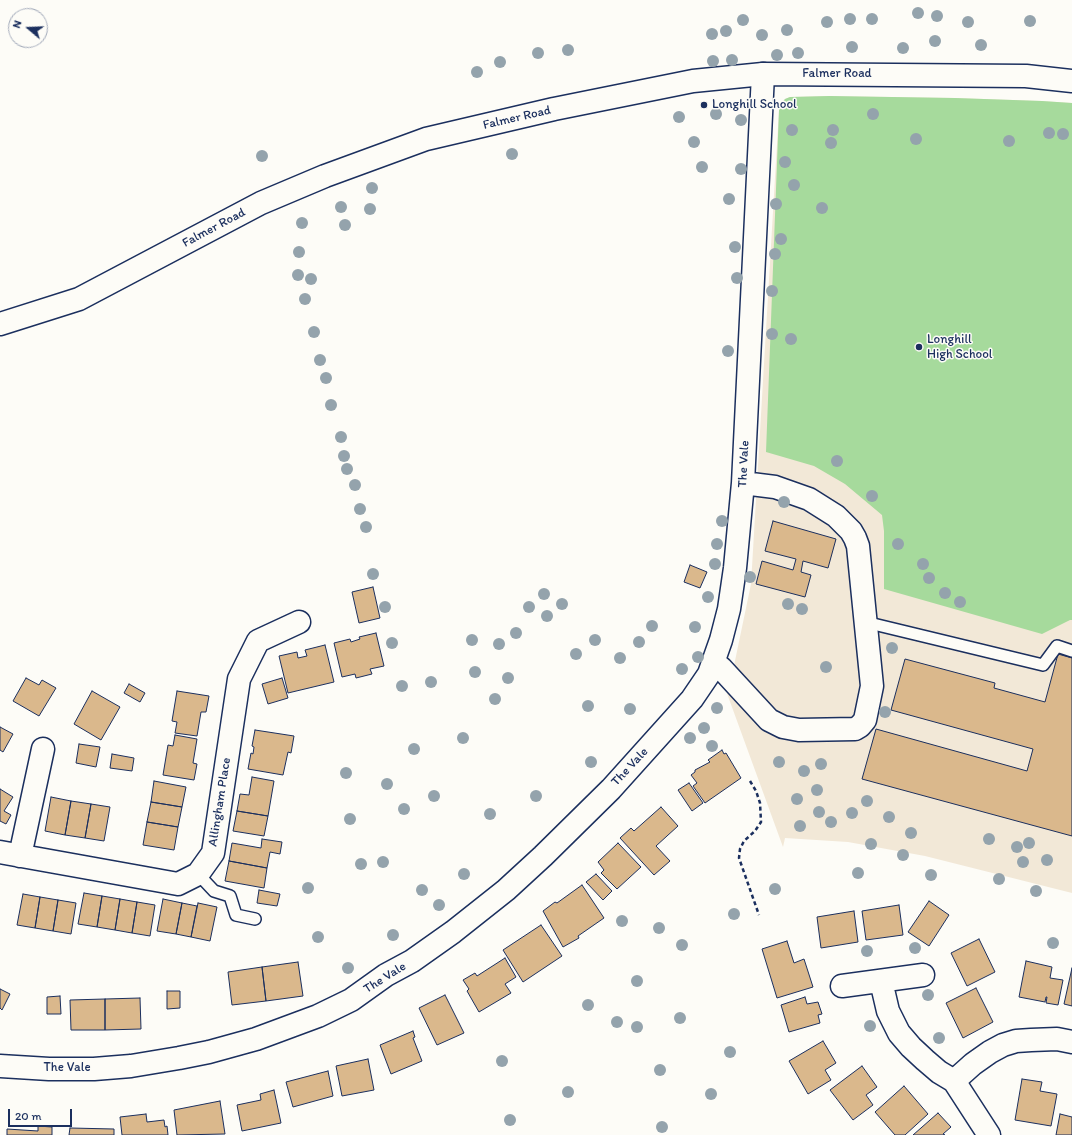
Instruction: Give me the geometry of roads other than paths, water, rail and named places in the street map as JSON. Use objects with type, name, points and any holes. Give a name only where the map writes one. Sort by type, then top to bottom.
[{"type":"street","name":"Falmer Road","points":[[0,324],[79,299],[261,203],[325,176],[426,139],[554,109],[693,81],[763,74],[1026,76],[1072,81]]},
{"type":"street","name":"The Vale","points":[[0,1066],[49,1069],[94,1068],[131,1066],[179,1058],[229,1047],[262,1036],[318,1016],[351,1000],[386,976],[412,961],[453,932],[506,890],[611,789],[684,710],[701,687],[714,662],[722,640],[729,609],[735,568],[743,483],[763,74]]},
{"type":"street","points":[[714,662],[768,720],[777,725],[799,730],[855,728],[860,726],[865,720],[872,686],[858,546],[851,531],[831,512],[809,499],[775,488],[743,483]]},
{"type":"street","name":"Allingham Place","points":[[198,874],[212,852],[239,679],[258,641],[299,622]]},
{"type":"street","points":[[43,749],[10,854],[178,884],[198,874]]},
{"type":"street","points":[[842,986],[923,974]]},
{"type":"street","points":[[881,981],[892,1023],[899,1033],[925,1060],[939,1072],[954,1081],[989,1135]]},
{"type":"street","points":[[954,1081],[973,1064],[990,1052],[1004,1045],[1030,1040],[1056,1039],[1072,1042]]},
{"type":"lane","points":[[865,622],[1043,665],[1057,646],[1072,651]]},
{"type":"lane","points":[[198,874],[214,891],[230,896],[236,915],[255,919]]},
{"type":"place","name":"Longhill School","points":[[704,105]]},
{"type":"place","name":"Longhill High School","points":[[919,347]]}]
